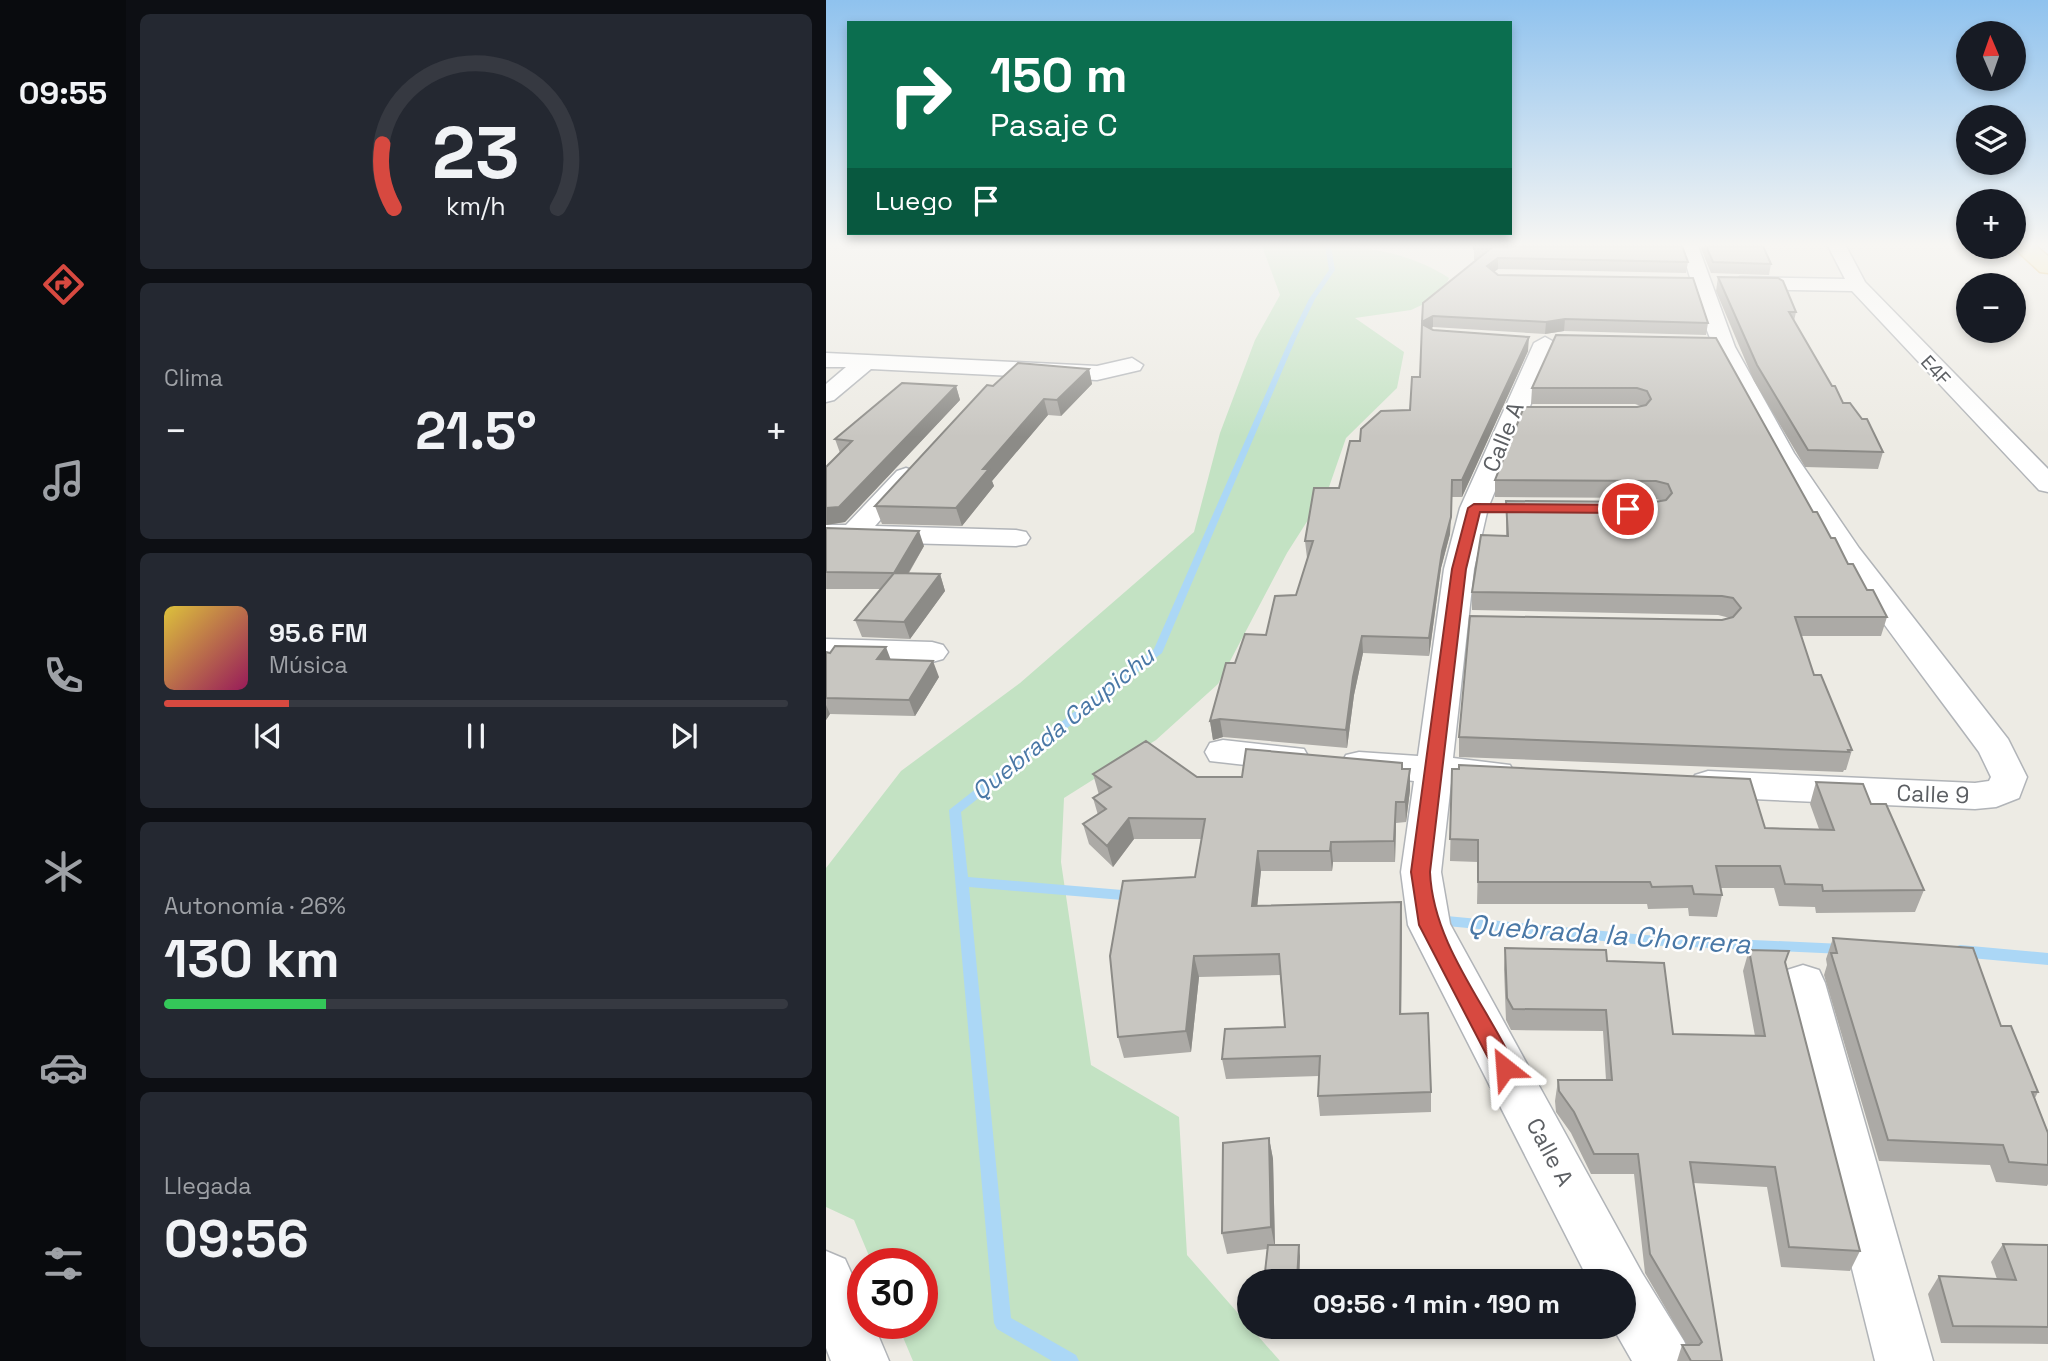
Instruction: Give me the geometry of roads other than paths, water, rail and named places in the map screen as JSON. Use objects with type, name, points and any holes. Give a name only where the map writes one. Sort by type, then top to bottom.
[{"type":"street","name":"Calle 9","points":[[1671,782],[1975,796],[1996,794],[2006,789],[2009,777],[1995,748],[1859,569],[1709,345],[1698,310]]},
{"type":"street","name":"E4F","points":[[1881,310],[2048,484]]},
{"type":"street","name":"Calle A","points":[[1542,341],[1525,414],[1488,508],[1459,569],[1465,623],[1435,771],[1421,872],[1427,922],[1612,1269]]},
{"type":"street","points":[[826,360],[1097,373],[1132,365]]},
{"type":"street","points":[[826,395],[866,362]]},
{"type":"street","points":[[987,388],[1005,369]]},
{"type":"street","points":[[840,533],[925,456]]},
{"type":"street","points":[[840,533],[1016,538]]},
{"type":"street","points":[[826,649],[932,652]]},
{"type":"street","points":[[1223,752],[1435,771],[1532,775]]},
{"type":"street","points":[[1803,983],[1904,1361]]},
{"type":"street","points":[[826,1278],[860,1361]]},
{"type":"street","points":[[1636,1313],[1664,1361]]},
{"type":"waterway","name":"Quebrada Caupichu","points":[[962,881],[955,810],[1158,651],[1307,310]]},
{"type":"waterway","name":"Quebrada la Chorrera","points":[[962,881],[1134,896]]},
{"type":"waterway","name":"Quebrada Caupichu","points":[[962,881],[1003,1323],[1070,1361]]},
{"type":"waterway","name":"Quebrada la Chorrera","points":[[1436,920],[1645,940],[1843,949]]},
{"type":"waterway","name":"Quebrada la Chorrera","points":[[1960,951],[2048,959]]}]
